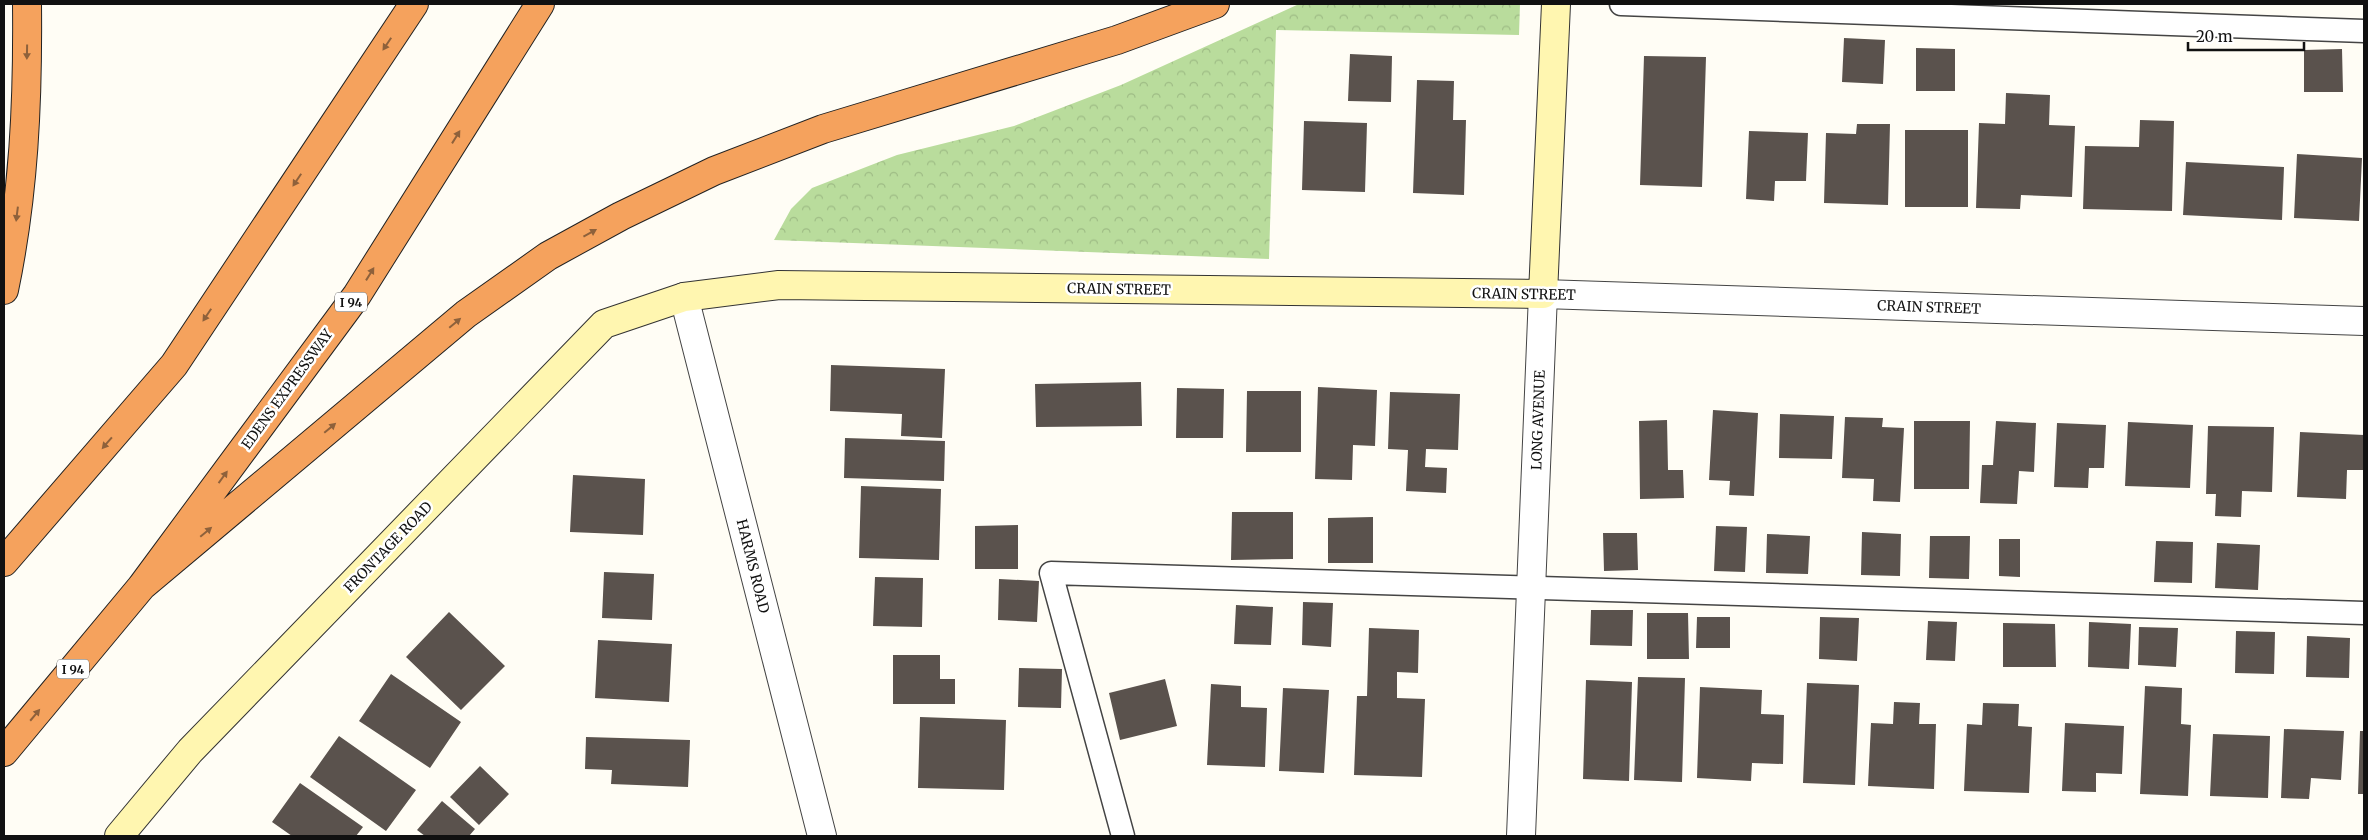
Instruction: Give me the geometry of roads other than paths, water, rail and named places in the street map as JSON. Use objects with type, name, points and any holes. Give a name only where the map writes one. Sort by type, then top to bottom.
[{"type":"highway","points":[[4,290],[12,250],[25,151],[27,4]]},
{"type":"highway","points":[[4,562],[174,365],[414,4]]},
{"type":"highway","name":"EDENS EXPRESSWAY","points":[[4,752],[142,586],[357,295],[540,4]]},
{"type":"highway","points":[[142,586],[466,314],[548,256],[621,216],[714,170],[823,129],[1117,40],[1215,4]]},
{"type":"street","name":"LONG AVENUE","points":[[1521,836],[1556,4]]},
{"type":"street","name":"CRAIN STREET","points":[[684,297],[779,285],[1543,294],[2364,321]]},
{"type":"street","name":"FRONTAGE ROAD","points":[[119,836],[190,751],[604,324],[684,297]]},
{"type":"street","name":"HARMS ROAD","points":[[684,297],[822,836]]},
{"type":"lane","points":[[1621,4],[2364,31]]},
{"type":"lane","points":[[1123,836],[1051,572],[2364,613]]}]
